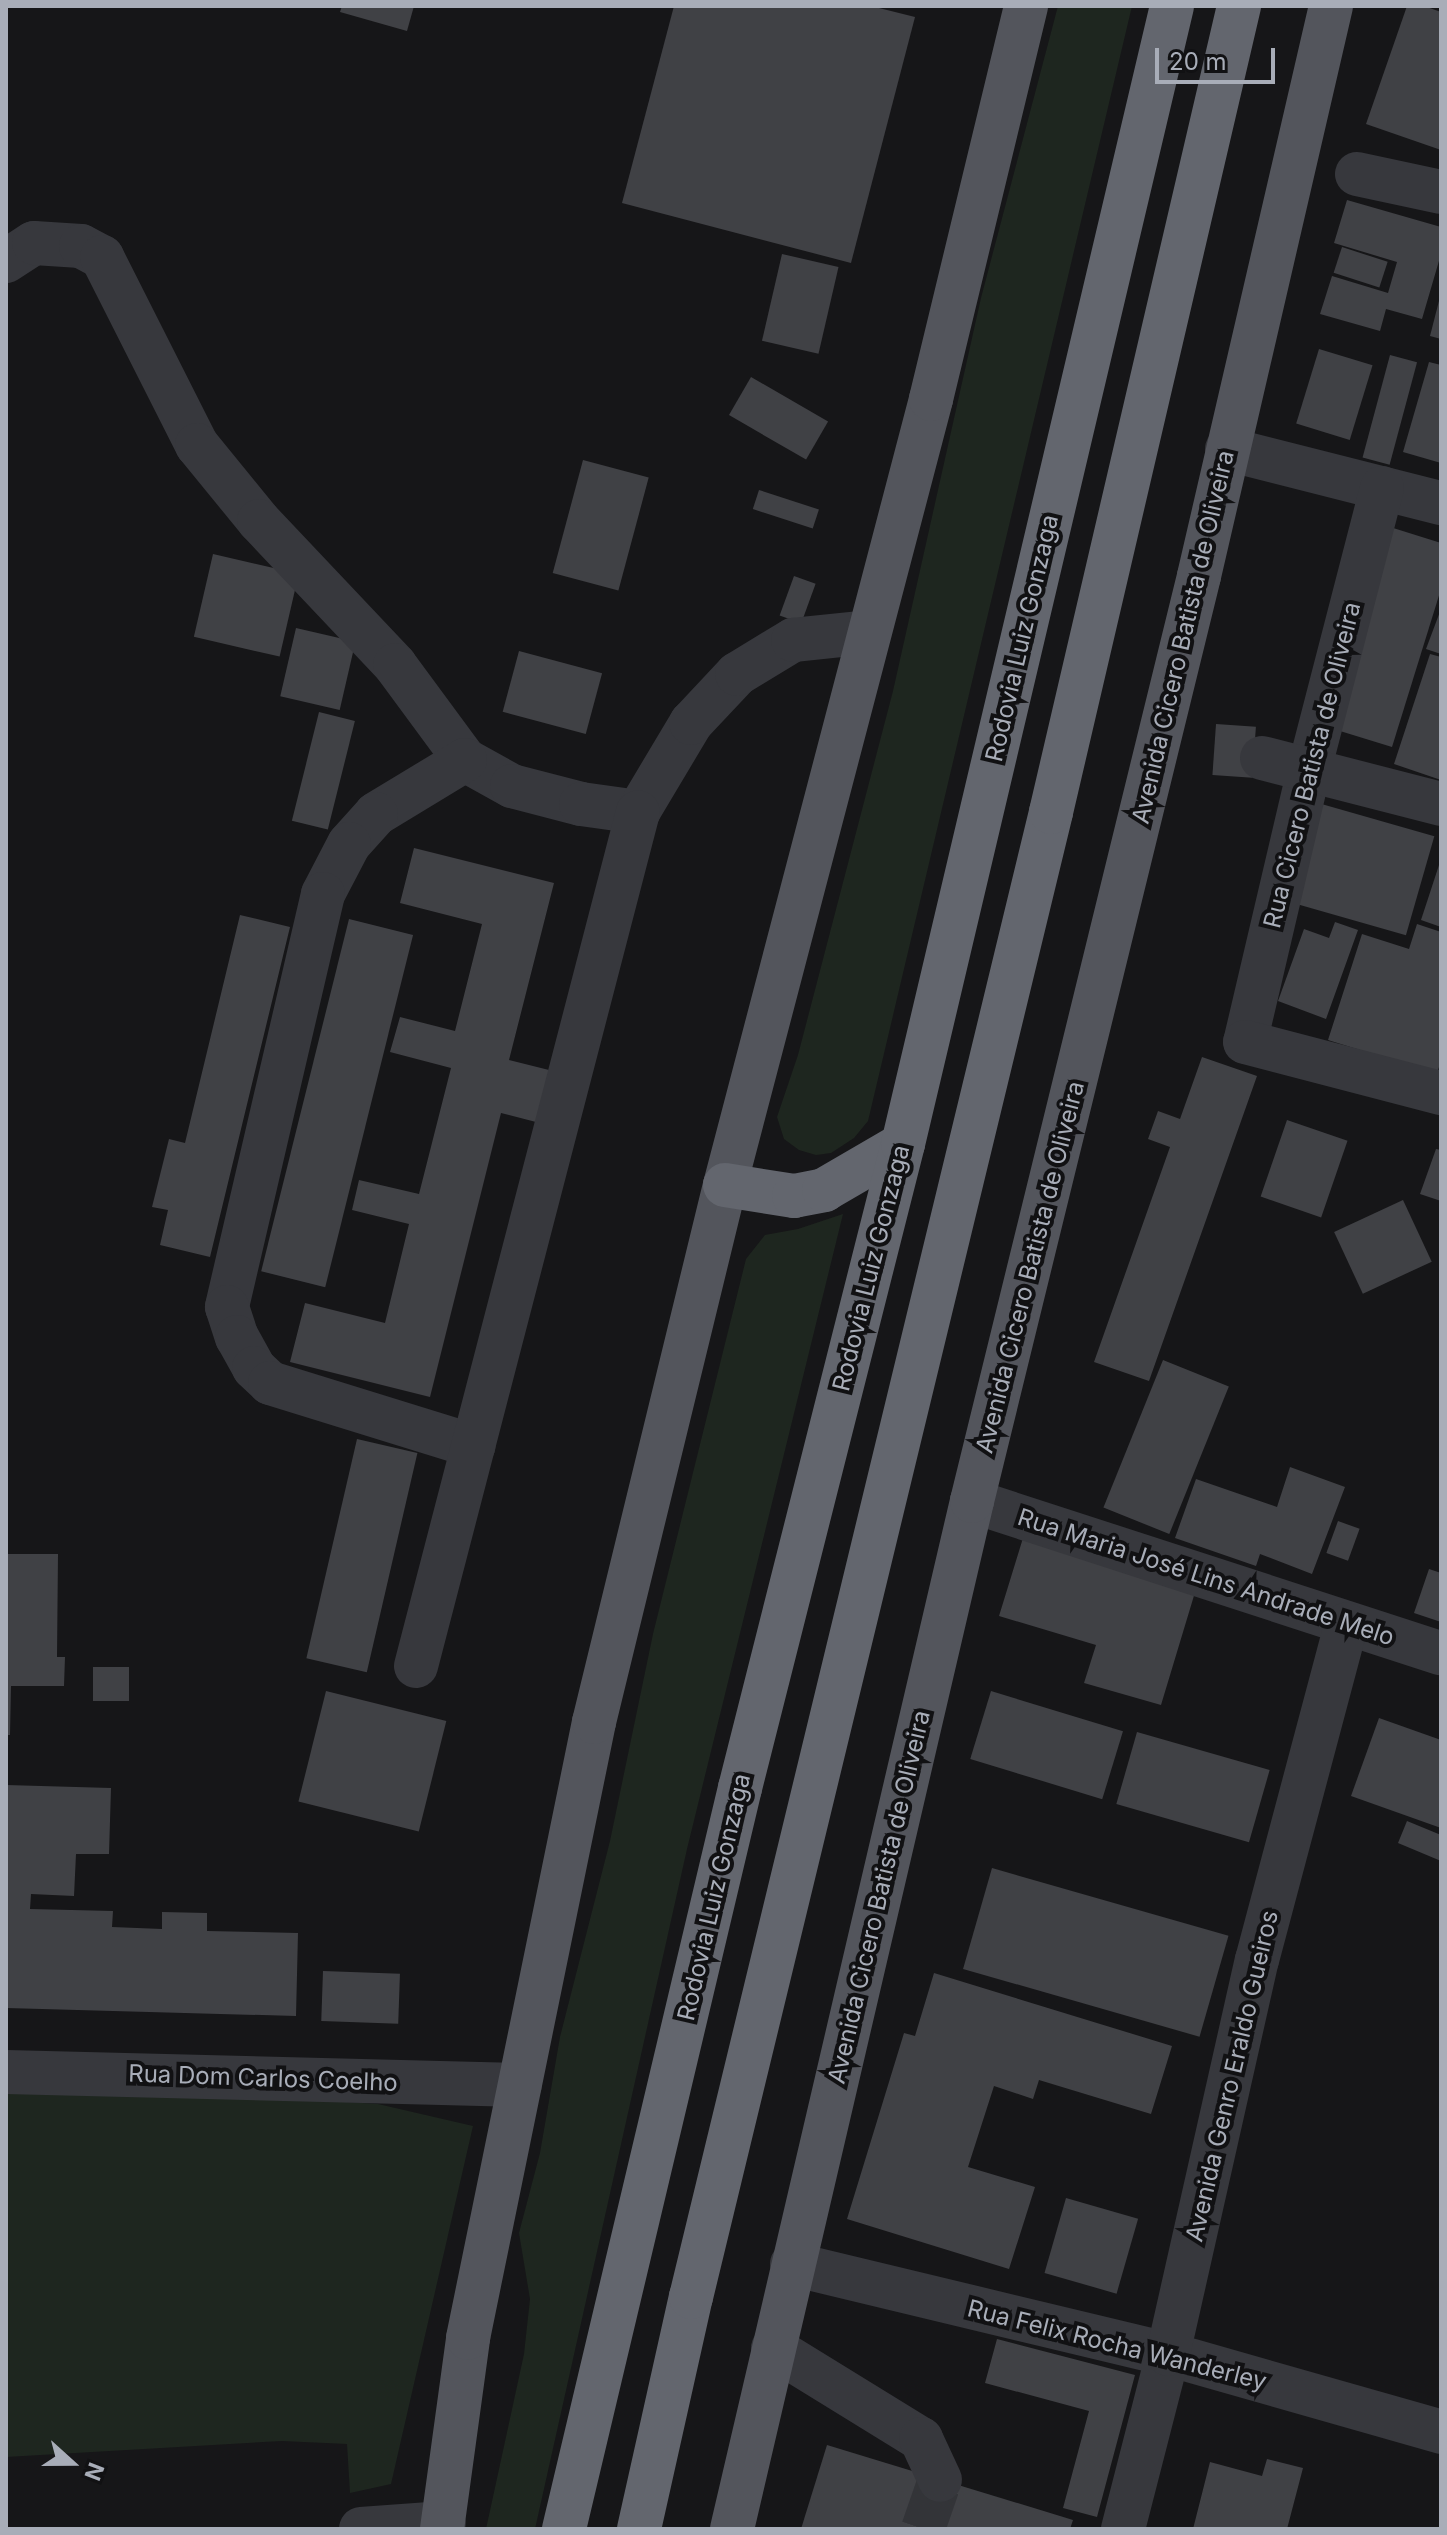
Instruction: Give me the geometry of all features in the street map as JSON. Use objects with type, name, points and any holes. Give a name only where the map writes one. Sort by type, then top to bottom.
[{"type":"highway","name":"Rodovia Luiz Gonzaga","points":[[564,2529],[740,1788],[903,1144],[1172,6]]},
{"type":"highway","points":[[639,2529],[691,2297],[1051,812],[1239,6]]},
{"type":"highway","points":[[725,1185],[794,1196],[824,1190],[903,1144]]},
{"type":"main road","points":[[443,2526],[468,2338],[594,1722],[725,1185],[931,399],[1026,6]]},
{"type":"main road","name":"Avenida Cicero Batista de Oliveira","points":[[732,2529],[972,1501],[1096,1005],[1331,6]]},
{"type":"street","points":[[1357,174],[1441,192]]},
{"type":"street","points":[[6,261],[34,243],[81,246],[102,257],[197,445],[259,521],[395,665],[465,760],[512,786],[581,804],[638,812]]},
{"type":"street","points":[[1227,449],[1441,503]]},
{"type":"street","name":"Rua Cicero Batista de Oliveira","points":[[1382,488],[1309,770],[1245,1042],[1441,1093]]},
{"type":"street","points":[[416,1666],[638,812],[691,723],[737,674],[793,640],[869,632]]},
{"type":"street","points":[[1262,758],[1441,804]]},
{"type":"street","points":[[465,760],[376,814],[349,844],[323,894],[227,1307],[237,1337],[254,1368],[270,1383],[473,1446]]},
{"type":"street","name":"Rua Maria José Lins Andrade Melo","points":[[972,1501],[1346,1625],[1441,1653]]},
{"type":"street","name":"Avenida Genro Eraldo Gueiros","points":[[1123,2529],[1168,2354],[1257,1960],[1346,1625]]},
{"type":"street","name":"Rua Dom Carlos Coelho","points":[[6,2072],[520,2085]]},
{"type":"street","name":"Rua Felix Rocha Wanderley","points":[[792,2264],[1168,2354],[1441,2432]]},
{"type":"street","points":[[773,2348],[921,2439],[940,2480]]},
{"type":"street","points":[[361,2529],[443,2526]]},
{"type":"shaded area","points":[[1058,6],[1132,6],[868,1121],[854,1138],[831,1153],[816,1155],[799,1150],[784,1139],[777,1117],[798,1055],[893,691],[981,298]]},
{"type":"shaded area","points":[[843,1214],[687,1849],[535,2529],[486,2529],[524,2354],[530,2299],[519,2233],[540,2153],[560,2037],[610,1841],[653,1634],[746,1259],[765,1235],[798,1229]]},
{"type":"shaded area","points":[[6,2086],[179,2091],[378,2104],[473,2126],[391,2484],[350,2493],[347,2444],[282,2441],[6,2457]]},
{"type":"building","points":[[342,6],[414,6],[407,31],[340,12]]},
{"type":"building","points":[[674,6],[871,6],[915,17],[851,263],[622,203]]},
{"type":"building","points":[[1407,6],[1424,6],[1441,12],[1441,150],[1366,124]]},
{"type":"building","points":[[1347,200],[1441,227],[1441,254],[1422,319],[1386,309],[1380,331],[1320,314],[1332,276],[1388,293],[1397,262],[1334,243]]},
{"type":"building","points":[[1342,247],[1388,262],[1379,288],[1334,273]]},
{"type":"building","points":[[782,254],[839,267],[818,354],[762,341]]},
{"type":"building","points":[[1441,297],[1441,339],[1430,336]]},
{"type":"building","points":[[1319,349],[1373,365],[1350,440],[1296,424]]},
{"type":"building","points":[[1390,355],[1417,362],[1390,465],[1363,457]]},
{"type":"building","points":[[1429,362],[1441,365],[1441,463],[1403,452]]},
{"type":"building","points":[[751,377],[828,422],[806,460],[729,415]]},
{"type":"building","points":[[583,460],[649,478],[618,591],[553,573]]},
{"type":"building","points":[[759,490],[819,509],[813,528],[753,509]]},
{"type":"building","points":[[1390,527],[1441,543],[1441,589],[1392,747],[1327,727]]},
{"type":"building","points":[[213,554],[299,574],[280,657],[194,637]]},
{"type":"building","points":[[794,576],[816,584],[801,623],[780,615]]},
{"type":"building","points":[[1441,609],[1441,654],[1426,649]]},
{"type":"building","points":[[296,628],[355,642],[340,710],[280,696]]},
{"type":"building","points":[[519,651],[602,673],[586,734],[503,712]]},
{"type":"building","points":[[1430,654],[1441,657],[1441,780],[1394,764]]},
{"type":"building","points":[[319,712],[355,721],[328,830],[292,821]]},
{"type":"building","points":[[1216,724],[1256,727],[1252,778],[1212,775]]},
{"type":"building","points":[[1318,803],[1434,836],[1406,935],[1290,902]]},
{"type":"building","points":[[414,848],[554,883],[509,1060],[549,1070],[536,1122],[501,1113],[430,1397],[290,1362],[305,1303],[385,1323],[409,1224],[352,1210],[359,1180],[419,1194],[451,1068],[390,1052],[400,1017],[455,1031],[482,924],[400,903]]},
{"type":"building","points":[[1441,862],[1441,927],[1421,920]]},
{"type":"building","points":[[240,915],[290,927],[210,1257],[160,1245],[168,1210],[152,1207],[169,1139],[185,1143]]},
{"type":"building","points":[[349,919],[413,935],[325,1287],[261,1271]]},
{"type":"building","points":[[1335,922],[1358,930],[1326,1019],[1278,1001],[1304,929],[1329,938]]},
{"type":"building","points":[[1417,924],[1441,932],[1441,1060],[1437,1074],[1328,1040],[1362,934],[1409,949]]},
{"type":"building","points":[[1202,1057],[1257,1076],[1149,1381],[1094,1362],[1170,1147],[1148,1139],[1158,1111],[1180,1119]]},
{"type":"building","points":[[1287,1120],[1348,1141],[1321,1217],[1261,1197]]},
{"type":"building","points":[[1436,1149],[1441,1150],[1441,1201],[1420,1194]]},
{"type":"building","points":[[1403,1200],[1432,1262],[1363,1294],[1334,1232]]},
{"type":"building","points":[[1163,1360],[1229,1387],[1169,1534],[1103,1507]]},
{"type":"building","points":[[357,1439],[417,1453],[367,1672],[306,1658]]},
{"type":"building","points":[[1290,1467],[1345,1487],[1312,1574],[1260,1554],[1256,1566],[1175,1538],[1196,1479],[1277,1507]]},
{"type":"building","points":[[1338,1521],[1360,1529],[1348,1561],[1326,1553]]},
{"type":"building","points":[[1023,1538],[1196,1589],[1161,1705],[1084,1683],[1096,1645],[999,1616]]},
{"type":"building","points":[[6,1554],[58,1554],[57,1657],[65,1657],[64,1686],[11,1686],[10,1735],[6,1735]]},
{"type":"building","points":[[1429,1569],[1441,1573],[1441,1622],[1414,1613]]},
{"type":"building","points":[[93,1667],[129,1667],[129,1701],[93,1701]]},
{"type":"building","points":[[326,1691],[446,1721],[419,1832],[298,1802]]},
{"type":"building","points":[[991,1691],[1123,1731],[1102,1799],[970,1759]]},
{"type":"building","points":[[1379,1718],[1441,1740],[1441,1828],[1351,1796]]},
{"type":"building","points":[[1137,1732],[1270,1770],[1249,1842],[1116,1804]]},
{"type":"building","points":[[6,1785],[111,1788],[109,1854],[76,1854],[74,1896],[31,1894],[30,1909],[113,1911],[112,1927],[162,1929],[162,1912],[207,1913],[207,1931],[298,1933],[296,2016],[6,2008]]},
{"type":"building","points":[[1407,1821],[1441,1835],[1441,1861],[1398,1843]]},
{"type":"building","points":[[992,1868],[1228,1936],[1200,2037],[963,1969]]},
{"type":"building","points":[[323,1971],[400,1974],[398,2024],[321,2021]]},
{"type":"building","points":[[934,1973],[1172,2046],[1151,2114],[1039,2080],[1033,2099],[994,2086],[968,2167],[1035,2187],[1009,2269],[847,2219],[904,2033],[915,2036]]},
{"type":"building","points":[[1066,2198],[1138,2219],[1117,2294],[1045,2273]]},
{"type":"building","points":[[997,2339],[1135,2375],[1097,2517],[1063,2508],[1089,2411],[985,2383]]},
{"type":"building","points":[[827,2445],[1073,2520],[1070,2529],[801,2529]]},
{"type":"building","points":[[1267,2459],[1303,2468],[1287,2529],[1193,2529],[1210,2462],[1262,2476]]},
{"type":"tunnel","points":[[923,2529],[940,2480]]}]
